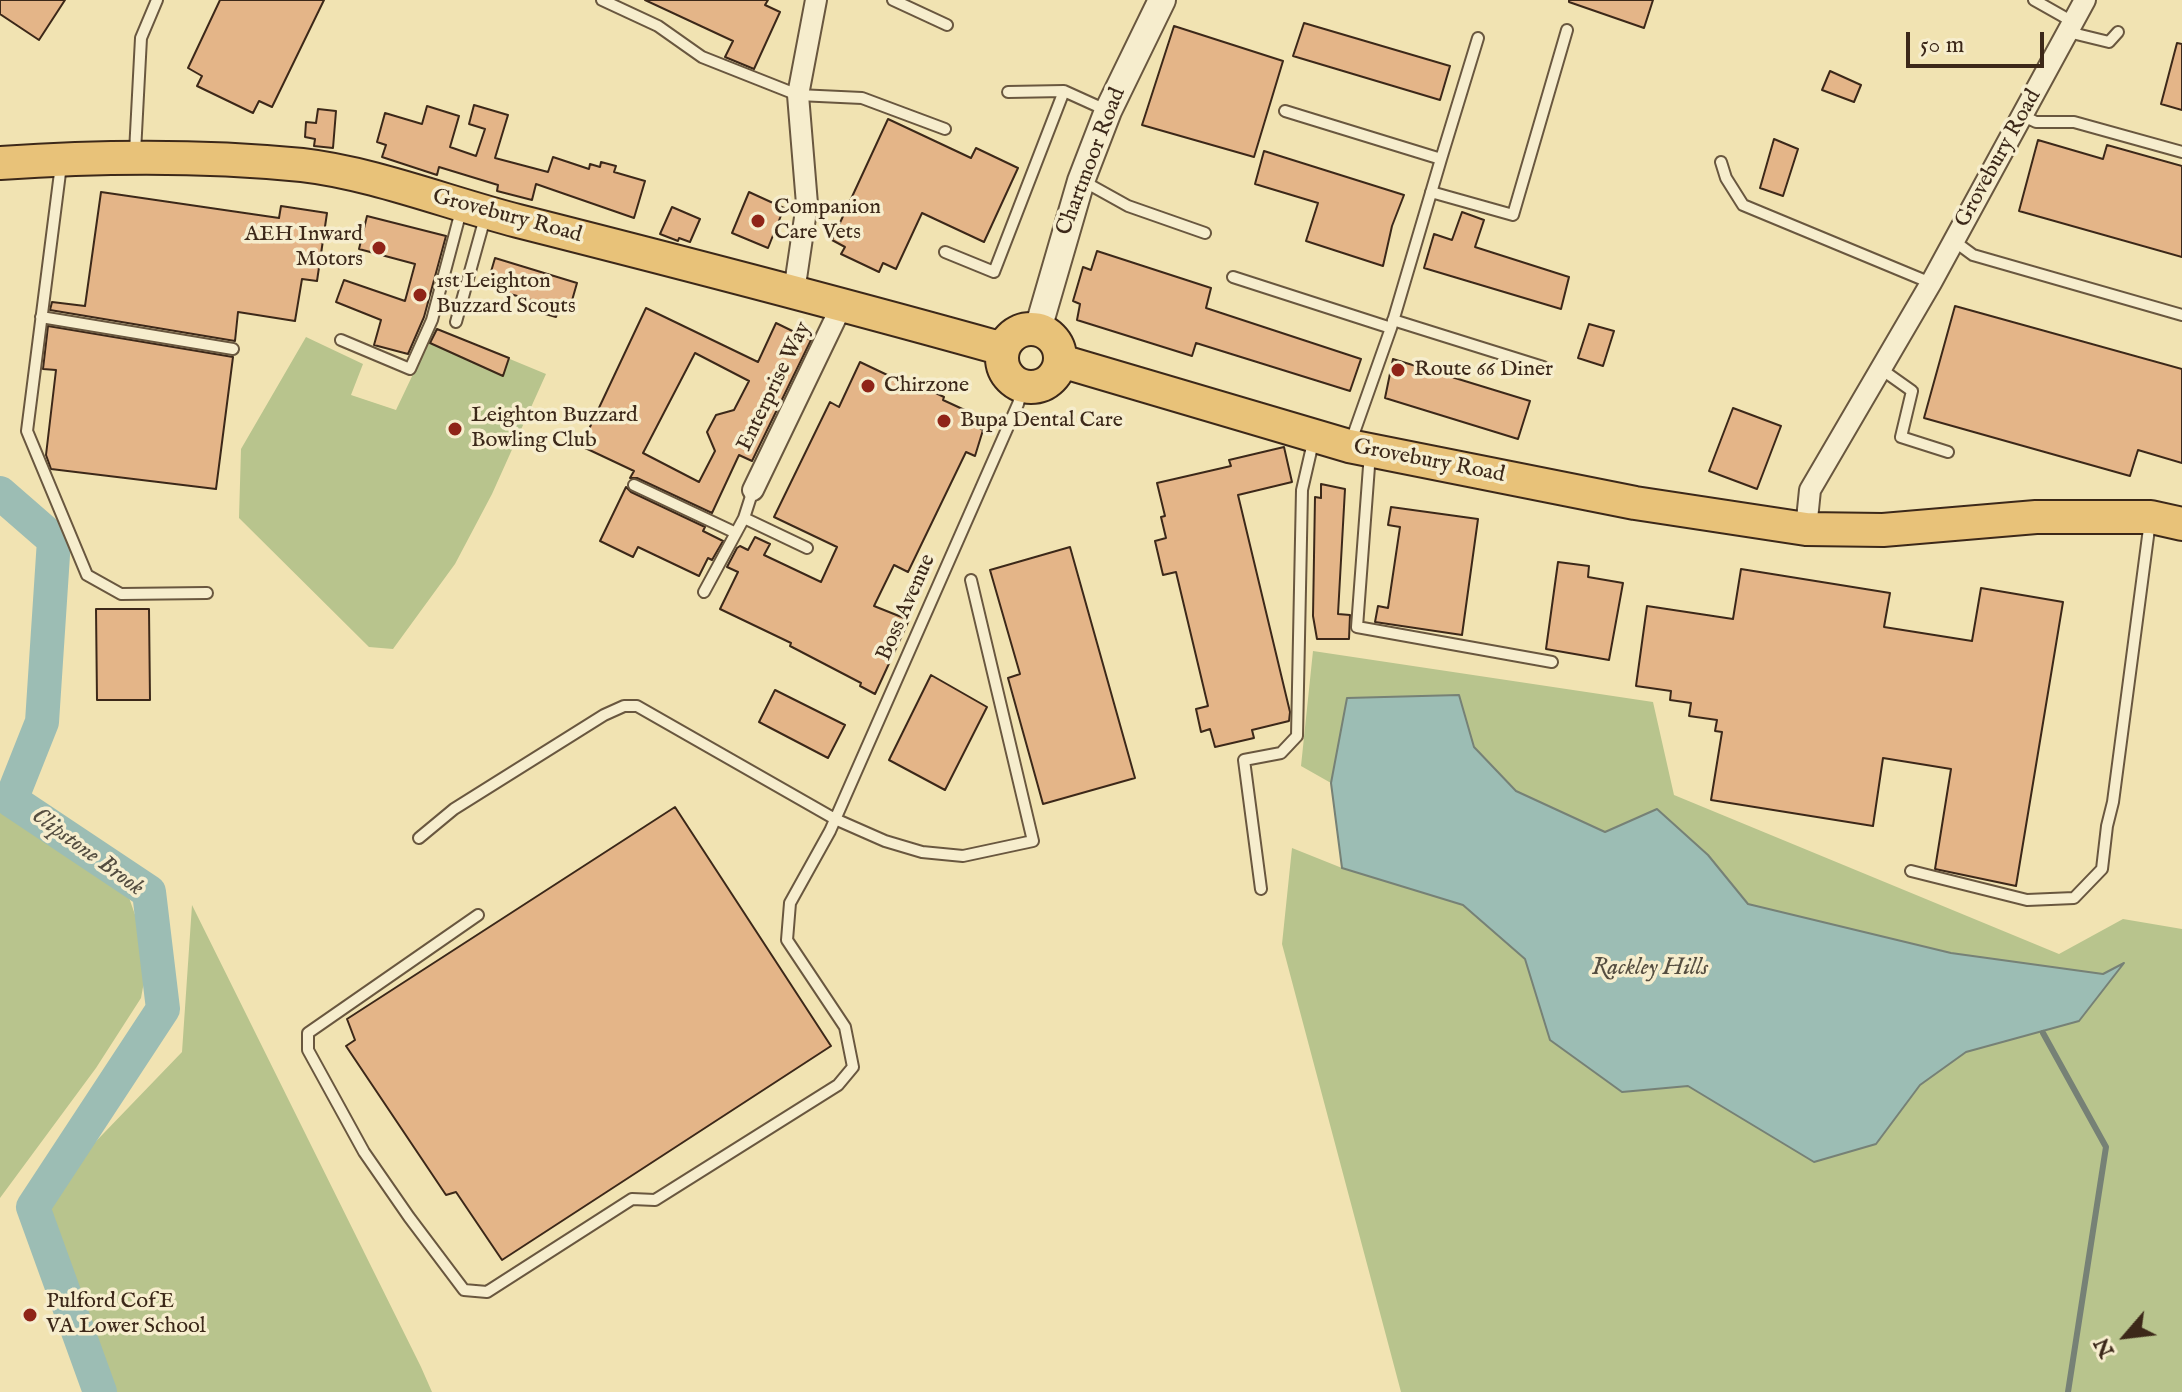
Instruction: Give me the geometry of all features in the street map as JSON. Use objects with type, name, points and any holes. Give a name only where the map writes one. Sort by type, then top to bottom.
[{"type":"main road","name":"Grovebury Road","points":[[0,163],[135,158],[303,165],[348,173],[1003,349]]},
{"type":"main road","points":[[1038,329],[1057,343],[1061,361],[1055,376],[1048,383],[1038,387],[1023,386],[1007,375],[1003,366],[1003,349],[1010,337],[1019,331],[1038,329]]},
{"type":"main road","name":"Grovebury Road","points":[[1061,361],[1360,448],[1635,503],[1806,529],[1883,530],[2036,517],[2151,517],[2182,524]]},
{"type":"street","points":[[794,292],[807,204],[798,95],[816,0]]},
{"type":"street","name":"Chartmoor Road","points":[[1038,329],[1081,181],[1108,111],[1162,0]]},
{"type":"street","name":"Grovebury Road","points":[[1806,529],[1810,490],[1931,283],[2085,0]]},
{"type":"street","name":"Enterprise Way","points":[[753,490],[842,305]]},
{"type":"lane","points":[[135,158],[141,38],[157,0]]},
{"type":"lane","points":[[602,0],[658,26],[702,57],[798,95],[862,98],[945,129]]},
{"type":"lane","points":[[893,0],[947,25]]},
{"type":"lane","points":[[2034,0],[2070,27],[2109,42],[2118,32]]},
{"type":"lane","points":[[1431,192],[1513,215],[1567,30]]},
{"type":"lane","points":[[1478,38],[1392,324],[1360,448],[1357,627],[1552,662]]},
{"type":"lane","points":[[1008,92],[1064,91],[1108,111]]},
{"type":"lane","points":[[945,252],[994,272],[1064,91]]},
{"type":"lane","points":[[1285,111],[1441,159]]},
{"type":"lane","points":[[2023,116],[2036,122],[2074,122],[2182,152]]},
{"type":"lane","points":[[62,159],[27,431],[87,575],[121,594],[207,593]]},
{"type":"lane","points":[[1721,162],[1726,178],[1743,205],[1931,283]]},
{"type":"lane","points":[[1081,181],[1128,206],[1205,233]]},
{"type":"lane","points":[[456,322],[474,209]]},
{"type":"lane","points":[[341,340],[410,369],[474,209]]},
{"type":"lane","points":[[1954,241],[1973,255],[2182,315]]},
{"type":"lane","points":[[1233,277],[1543,367]]},
{"type":"lane","points":[[41,317],[233,349]]},
{"type":"lane","points":[[1879,368],[1912,391],[1901,437],[1948,452]]},
{"type":"lane","name":"Boss Avenue","points":[[478,915],[308,1033],[308,1050],[364,1152],[409,1217],[464,1290],[487,1292],[632,1199],[655,1200],[838,1085],[853,1067],[845,1027],[787,940],[790,903],[824,844],[1018,404],[1023,386]]},
{"type":"lane","points":[[1261,889],[1244,760],[1281,753],[1297,736],[1302,490],[1314,436]]},
{"type":"lane","points":[[634,485],[736,533]]},
{"type":"lane","points":[[704,592],[744,518],[753,490]]},
{"type":"lane","points":[[1911,871],[2027,900],[2074,898],[2102,869],[2151,517]]},
{"type":"lane","points":[[744,518],[807,548]]},
{"type":"lane","points":[[419,838],[454,809],[604,715],[624,706],[637,706],[835,819],[885,841],[942,856],[963,856],[1033,841],[971,580]]},
{"type":"green space","points":[[435,328],[546,374],[492,494],[455,564],[393,649],[369,647],[239,518],[241,449],[306,337],[363,364],[351,395],[396,410]]},
{"type":"green space","points":[[1313,651],[1653,702],[1674,795],[2059,954],[2123,919],[2182,929],[2182,1392],[1401,1392],[1282,944],[1292,848],[1342,868],[1463,905],[1525,959],[1550,1040],[1622,1092],[1688,1086],[1814,1162],[1876,1144],[1920,1085],[1966,1052],[2079,1021],[2122,964],[2103,974],[1951,953],[1748,904],[1708,855],[1605,832],[1516,791],[1474,747],[1347,698],[1331,783],[1301,766]]},
{"type":"green space","points":[[0,801],[127,892],[145,943],[145,976],[141,998],[96,1068],[0,1198]]},
{"type":"green space","points":[[192,905],[432,1392],[90,1392],[23,1217],[182,1052]]},
{"type":"water","name":"Rackley Hills","points":[[1459,695],[1474,747],[1516,791],[1605,832],[1657,809],[1708,855],[1748,904],[1951,953],[2103,974],[2124,963],[2079,1021],[1966,1052],[1920,1085],[1876,1144],[1814,1162],[1688,1086],[1622,1092],[1550,1040],[1525,959],[1463,905],[1342,868],[1331,783],[1347,698]]},
{"type":"building","points":[[0,0],[65,0],[39,40],[0,14]]},
{"type":"building","points":[[220,0],[324,0],[272,107],[259,101],[253,113],[197,86],[202,76],[188,68]]},
{"type":"building","points":[[645,0],[768,0],[765,5],[780,12],[754,69],[725,57],[733,41]]},
{"type":"building","points":[[1569,0],[1653,0],[1644,28]]},
{"type":"building","points":[[1304,23],[1450,66],[1440,100],[1293,56]]},
{"type":"building","points":[[1174,26],[1283,61],[1254,157],[1142,125]]},
{"type":"building","points":[[2177,43],[2182,44],[2182,110],[2161,104]]},
{"type":"building","points":[[1830,71],[1861,85],[1854,102],[1822,90]]},
{"type":"building","points":[[474,105],[508,115],[495,158],[548,172],[553,157],[589,169],[590,164],[600,167],[601,162],[616,166],[614,172],[645,181],[634,218],[536,184],[532,200],[497,191],[498,185],[439,167],[437,175],[382,157],[386,145],[377,142],[385,113],[422,124],[427,106],[459,116],[450,147],[476,156],[485,129],[469,124]]},
{"type":"building","points":[[318,109],[336,111],[333,148],[314,146],[315,139],[305,137],[306,122],[316,123]]},
{"type":"building","points":[[888,119],[971,158],[976,148],[1018,168],[984,242],[922,213],[896,269],[883,263],[879,272],[841,254],[845,247],[832,240]]},
{"type":"building","points":[[1774,139],[1798,149],[1783,196],[1760,188]]},
{"type":"building","points":[[2038,140],[2103,159],[2107,145],[2182,166],[2182,257],[2019,211]]},
{"type":"building","points":[[1264,151],[1404,195],[1392,226],[1383,266],[1306,241],[1318,203],[1255,184]]},
{"type":"building","points":[[101,192],[279,218],[281,206],[327,213],[317,281],[302,279],[295,321],[238,312],[235,341],[50,310],[52,302],[85,306]]},
{"type":"building","name":"Companion Care Vets","points":[[749,192],[784,208],[768,248],[732,233]]},
{"type":"building","points":[[672,207],[700,219],[690,242],[660,234]]},
{"type":"building","points":[[1462,212],[1484,220],[1475,247],[1569,277],[1561,309],[1424,268],[1434,234],[1452,240]]},
{"type":"building","points":[[367,216],[446,236],[424,317],[408,354],[374,345],[381,320],[336,302],[344,280],[405,301],[415,264],[359,249]]},
{"type":"building","points":[[1097,251],[1211,288],[1206,308],[1361,359],[1350,391],[1196,343],[1192,356],[1077,320],[1080,304],[1073,301],[1083,267],[1091,270]]},
{"type":"building","points":[[495,258],[577,283],[569,311],[559,308],[556,317],[538,312],[541,303],[500,291],[502,286],[488,282]]},
{"type":"building","points":[[1955,306],[2182,369],[2182,463],[2138,450],[2130,476],[1924,418]]},
{"type":"building","points":[[646,308],[758,362],[776,323],[811,340],[752,461],[739,455],[712,513],[637,478],[630,478],[634,471],[581,446]],"holes":[[[695,353],[749,381],[734,410],[716,415],[707,432],[715,451],[699,482],[643,453]]]},
{"type":"building","points":[[1589,324],[1614,331],[1603,366],[1578,358]]},
{"type":"building","points":[[48,326],[233,357],[216,489],[51,469],[46,455],[56,370],[43,369]]},
{"type":"building","points":[[437,329],[509,358],[503,376],[430,343]]},
{"type":"building","points":[[1393,359],[1530,401],[1518,439],[1385,398]]},
{"type":"building","points":[[860,362],[921,391],[923,387],[982,418],[977,427],[983,430],[975,456],[966,452],[908,572],[894,565],[874,606],[909,620],[875,694],[860,686],[861,683],[790,646],[791,643],[720,609],[738,572],[727,567],[737,548],[740,546],[748,550],[755,537],[770,544],[764,555],[821,582],[837,547],[774,517],[830,402],[839,407]]},
{"type":"building","points":[[1733,408],[1781,426],[1757,489],[1709,471]]},
{"type":"building","points":[[1284,447],[1292,482],[1238,495],[1290,712],[1289,721],[1252,730],[1254,738],[1215,747],[1210,729],[1201,732],[1196,709],[1208,706],[1176,572],[1163,575],[1155,541],[1166,538],[1161,517],[1165,516],[1157,483],[1231,466],[1229,460]]},
{"type":"building","points":[[1321,484],[1345,489],[1338,614],[1350,615],[1349,639],[1317,639],[1313,616],[1315,497],[1321,498]]},
{"type":"building","points":[[626,487],[705,527],[703,531],[723,541],[712,560],[708,558],[699,576],[638,547],[633,557],[600,541]]},
{"type":"building","points":[[1391,507],[1478,519],[1462,635],[1375,622],[1378,606],[1388,608],[1400,527],[1388,525]]},
{"type":"building","points":[[1070,547],[1135,778],[1043,804],[1008,678],[1020,674],[990,570]]},
{"type":"building","points":[[1558,562],[1589,566],[1588,577],[1623,583],[1609,660],[1546,649]]},
{"type":"building","points":[[1741,569],[1890,593],[1884,627],[1972,641],[1981,588],[2063,602],[2016,886],[1935,869],[1951,769],[1883,758],[1873,826],[1711,800],[1722,732],[1715,731],[1717,720],[1689,716],[1691,703],[1670,700],[1671,691],[1636,686],[1647,606],[1733,619]]},
{"type":"building","points":[[96,609],[149,609],[150,700],[97,700]]},
{"type":"building","points":[[931,675],[987,707],[945,790],[889,760]]},
{"type":"building","points":[[775,690],[845,725],[828,758],[759,722]]},
{"type":"building","points":[[675,807],[831,1046],[502,1260],[456,1192],[446,1195],[346,1046],[355,1040],[347,1019]]},
{"type":"waterway","name":"Clipstone Brook","points":[[0,493],[54,540],[42,722],[11,800],[149,892],[163,1009],[33,1207],[100,1392]]},
{"type":"waterway","points":[[2043,1033],[2106,1147],[2068,1392]]},
{"type":"place","name":"Companion Care Vets","points":[[758,221]]},
{"type":"place","name":"AEH Inward Motors","points":[[379,248]]},
{"type":"place","name":"1st Leighton Buzzard Scouts","points":[[420,295]]},
{"type":"place","name":"Route 66 Diner","points":[[1398,370]]},
{"type":"place","name":"Chirzone","points":[[868,386]]},
{"type":"place","name":"Bupa Dental Care","points":[[944,421]]},
{"type":"place","name":"Leighton Buzzard Bowling Club","points":[[455,429]]},
{"type":"place","name":"Pulford CofE VA Lower School","points":[[30,1315]]}]
